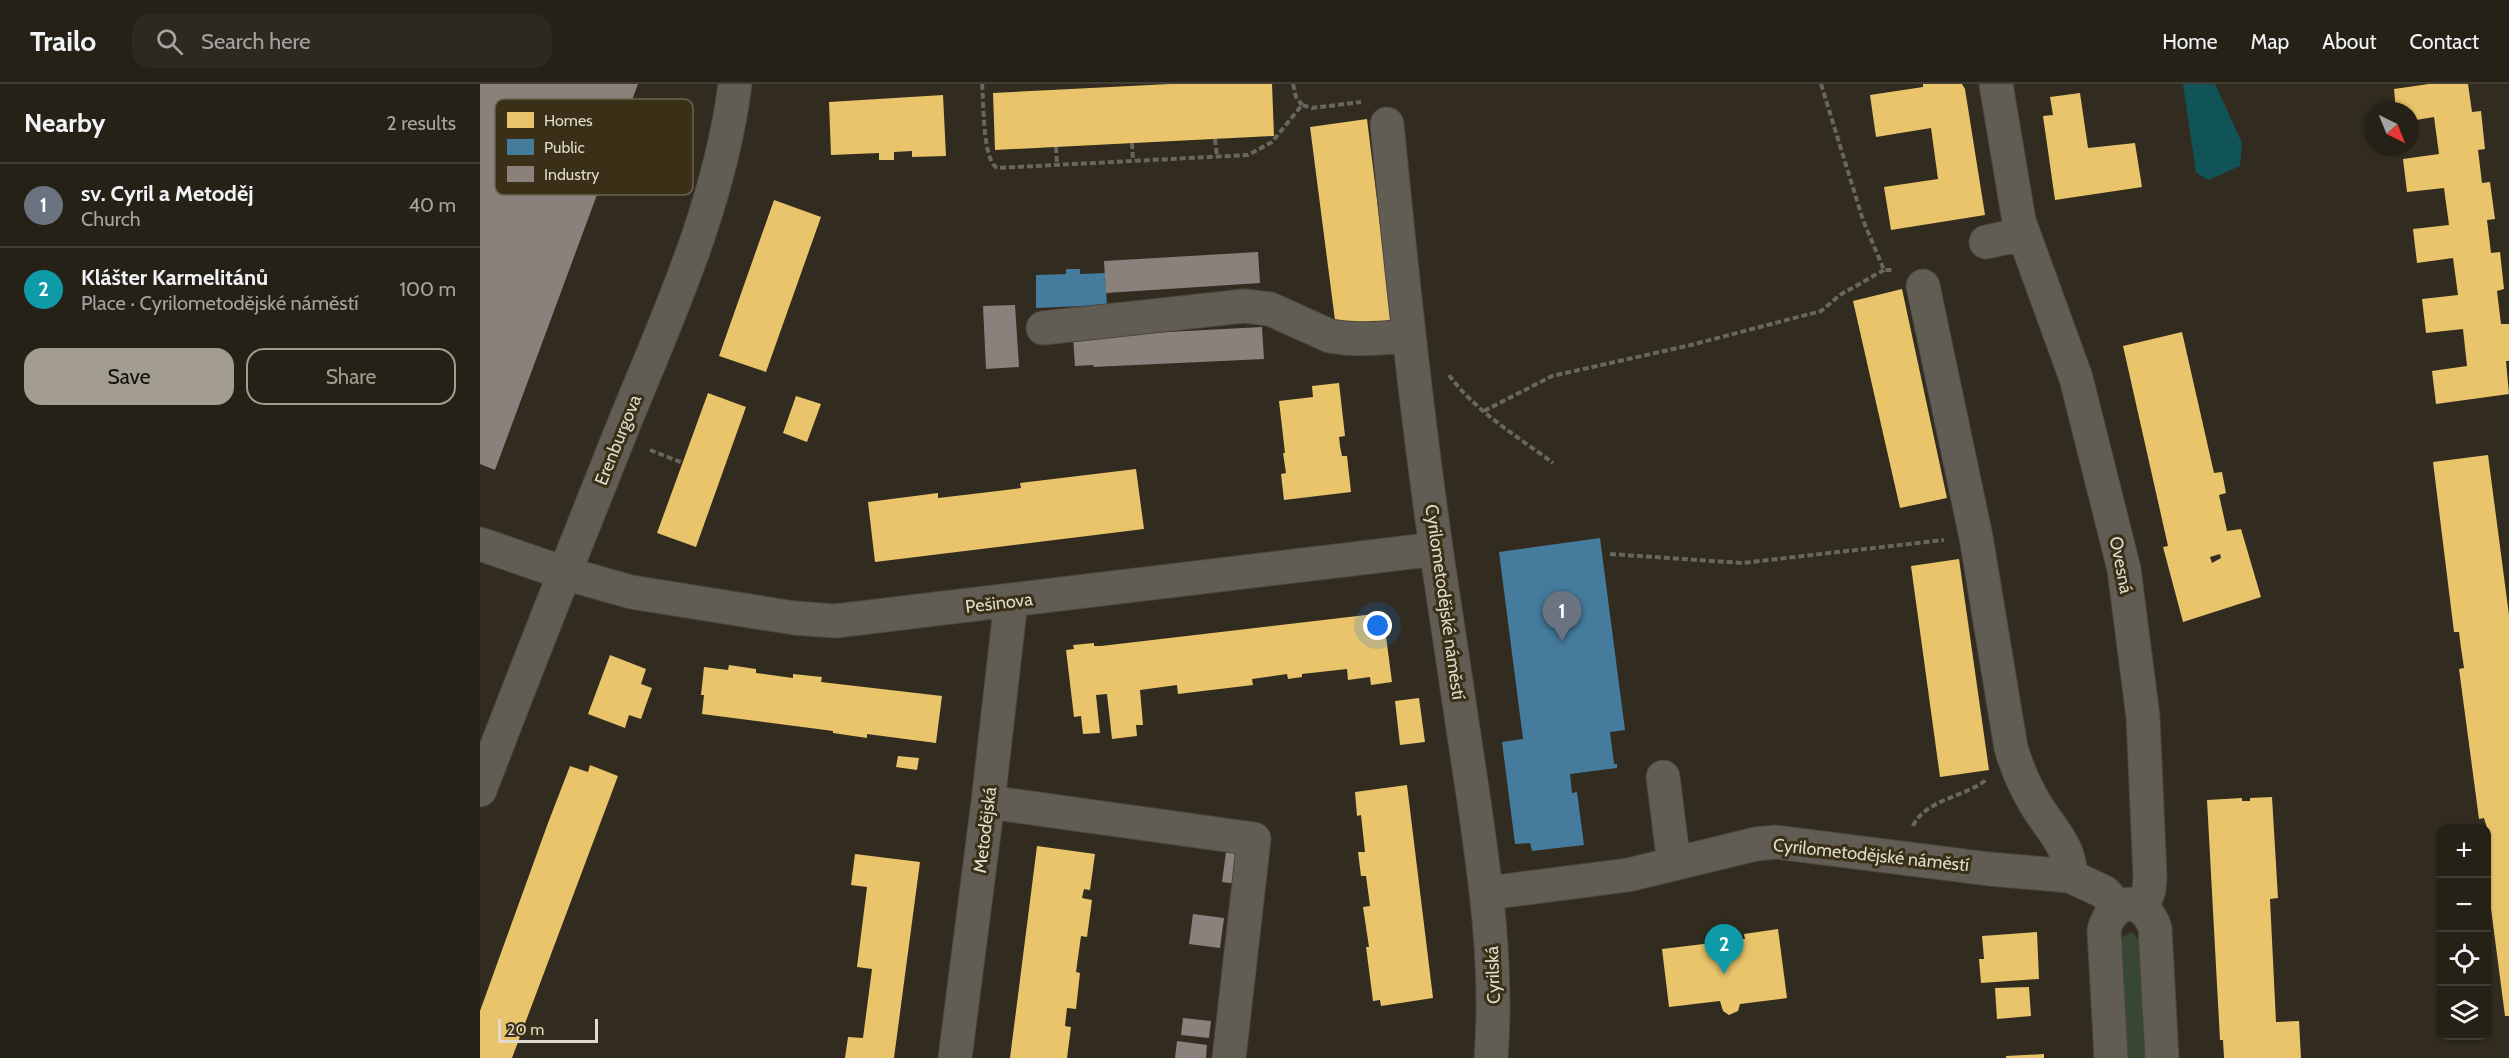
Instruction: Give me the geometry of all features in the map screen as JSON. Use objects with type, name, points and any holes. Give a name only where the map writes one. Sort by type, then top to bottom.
[{"type":"street","name":"Erenburgova","points":[[480,790],[696,244],[724,154],[735,84]]},
{"type":"street","name":"Ovesná","points":[[1996,84],[2024,234],[2076,378],[2124,569],[2139,675],[2150,876],[2149,890],[2139,916],[2162,1058]]},
{"type":"street","name":"Cyrilometodějské náměstí","points":[[1377,112],[1436,549],[1488,893],[1628,875],[1756,844],[1776,842],[2070,876]]},
{"type":"street","points":[[1986,242],[2024,234]]},
{"type":"street","points":[[1912,278],[1976,537],[2011,748],[2021,777],[2066,852],[2070,876],[2104,892],[2139,916]]},
{"type":"street","points":[[1043,328],[1244,306],[1270,309],[1340,338],[1357,340],[1409,336]]},
{"type":"street","name":"Pešinova","points":[[480,544],[564,573],[631,592],[813,620],[857,619],[1436,549]]},
{"type":"street","name":"Metodějská","points":[[956,1058],[1011,601]]},
{"type":"street","points":[[1663,777],[1674,864]]},
{"type":"street","points":[[988,802],[1254,839],[1229,1058]]},
{"type":"street","name":"Cyrilská","points":[[1488,893],[1495,1015],[1491,1058]]},
{"type":"street","name":"Ovesná","points":[[2111,1058],[2104,930],[2108,917],[2139,916]]},
{"type":"path","points":[[982,84],[987,148],[993,165],[997,168],[1248,155],[1272,142],[1302,105]]},
{"type":"path","points":[[1293,84],[1296,97],[1302,105],[1312,108],[1377,112]]},
{"type":"path","points":[[1821,84],[1863,220],[1884,270]]},
{"type":"path","points":[[1215,139],[1217,156]]},
{"type":"path","points":[[1132,143],[1133,161]]},
{"type":"path","points":[[1056,147],[1057,165]]},
{"type":"path","points":[[1484,411],[1552,376],[1691,345],[1821,311],[1840,295],[1884,270],[1912,278]]},
{"type":"path","points":[[1447,372],[1484,411],[1553,463]]},
{"type":"path","points":[[649,450],[683,463]]},
{"type":"path","points":[[1610,554],[1742,563],[1976,537]]},
{"type":"path","points":[[1904,858],[1914,823],[1930,807],[1976,788],[1992,776]]},
{"type":"green space","points":[[2132,932],[2140,941],[2148,1058],[2121,1058],[2118,939]]},
{"type":"water","points":[[2183,84],[2215,84],[2242,143],[2240,166],[2208,180],[2196,172]]},
{"type":"building: Homes","points":[[1170,84],[1272,84],[1274,136],[995,150],[993,93]]},
{"type":"building: Homes","points":[[1923,84],[1962,84],[1965,89],[1985,215],[1891,230],[1884,187],[1938,179],[1931,128],[1876,137],[1870,95],[1923,87]]},
{"type":"building: Homes","points":[[2429,84],[2468,84],[2472,112],[2481,111],[2485,149],[2478,150],[2482,183],[2490,182],[2495,219],[2487,220],[2491,253],[2500,252],[2504,289],[2497,291],[2501,324],[2509,324],[2509,361],[2506,361],[2509,394],[2436,404],[2432,371],[2467,366],[2463,329],[2426,333],[2422,299],[2458,295],[2453,258],[2417,263],[2413,229],[2449,225],[2444,188],[2407,192],[2403,159],[2439,154],[2434,117],[2419,120],[2419,102],[2395,102],[2394,89]]},
{"type":"building: Homes","points":[[2080,93],[2088,148],[2135,143],[2142,187],[2055,200],[2043,116],[2053,115],[2050,97]]},
{"type":"building: Homes","points":[[943,95],[946,156],[912,157],[912,151],[894,152],[894,160],[879,160],[879,153],[831,155],[829,102]]},
{"type":"building: Homes","points":[[1367,119],[1392,321],[1336,328],[1310,127]]},
{"type":"building: Homes","points":[[774,200],[821,217],[766,372],[719,356]]},
{"type":"building: Homes","points":[[1902,289],[1947,498],[1900,508],[1853,301]]},
{"type":"building: Homes","points":[[2182,332],[2214,473],[2222,472],[2226,493],[2219,495],[2227,531],[2241,529],[2261,597],[2183,622],[2163,547],[2168,546],[2123,346]],"holes":[[[2220,554],[2221,558],[2212,563],[2210,557]]]},
{"type":"building: Homes","points":[[1339,383],[1345,436],[1339,437],[1342,456],[1347,456],[1351,492],[1284,500],[1281,474],[1286,473],[1283,453],[1285,453],[1279,401],[1313,397],[1312,386]]},
{"type":"building: Homes","points":[[708,393],[746,407],[696,547],[657,533]]},
{"type":"building: Homes","points":[[796,396],[821,404],[807,442],[783,433]]},
{"type":"building: Homes","points":[[2488,455],[2509,615],[2509,1016],[2505,1016],[2491,909],[2491,824],[2486,824],[2484,818],[2479,819],[2459,669],[2464,668],[2459,632],[2454,632],[2433,462]]},
{"type":"building: Homes","points":[[1136,469],[1144,529],[875,562],[868,502],[938,493],[938,498],[981,493],[1021,488],[1020,483]]},
{"type":"building: Homes","points":[[1959,559],[1989,770],[1940,777],[1911,566]]},
{"type":"building: Homes","points":[[1383,613],[1392,682],[1371,685],[1370,677],[1348,680],[1347,669],[1302,674],[1302,677],[1288,679],[1287,674],[1252,679],[1253,685],[1178,694],[1177,685],[1140,690],[1143,725],[1136,725],[1137,736],[1112,739],[1107,694],[1096,695],[1100,733],[1083,734],[1081,716],[1074,717],[1066,650],[1074,649],[1073,645],[1094,643],[1094,646],[1101,646]]},
{"type":"building: Homes","points":[[610,655],[646,669],[641,684],[652,688],[641,719],[629,715],[625,728],[588,714]]},
{"type":"building: Homes","points":[[729,665],[756,669],[756,673],[793,678],[793,674],[822,677],[821,682],[942,696],[936,743],[867,734],[867,738],[833,733],[833,731],[702,714],[704,695],[701,695],[704,667],[728,670]]},
{"type":"building: Homes","points":[[1419,698],[1425,742],[1400,745],[1395,701]]},
{"type":"building: Homes","points":[[898,756],[919,758],[917,770],[896,767]]},
{"type":"building: Homes","points":[[590,765],[618,776],[512,1058],[480,1058],[480,1011],[548,823],[570,766],[588,772]]},
{"type":"building: Homes","points":[[1407,785],[1433,998],[1381,1006],[1380,1000],[1373,1001],[1366,947],[1369,947],[1363,907],[1370,906],[1366,876],[1361,876],[1358,852],[1365,852],[1361,815],[1357,816],[1355,792]]},
{"type":"building: Homes","points":[[2272,797],[2278,898],[2270,899],[2276,1022],[2299,1021],[2301,1058],[2224,1058],[2223,1040],[2220,1040],[2207,800],[2242,798],[2242,801],[2250,801],[2250,798]]},
{"type":"building: Homes","points":[[1037,846],[1095,854],[1090,890],[1084,889],[1082,898],[1092,900],[1087,937],[1081,936],[1076,972],[1080,973],[1076,1009],[1067,1008],[1065,1026],[1071,1027],[1067,1058],[1010,1058]]},
{"type":"building: Homes","points":[[855,854],[920,862],[894,1058],[845,1058],[848,1037],[863,1038],[872,969],[857,967],[867,887],[851,885]]},
{"type":"building: Homes","points":[[1778,929],[1787,998],[1740,1004],[1738,1011],[1729,1015],[1723,1011],[1720,1001],[1669,1007],[1662,949],[1745,939],[1744,934]]},
{"type":"building: Homes","points":[[2037,932],[2039,979],[1981,983],[1979,959],[1984,959],[1982,936]]},
{"type":"building: Homes","points":[[2029,987],[2031,1016],[1997,1019],[1995,988]]},
{"type":"building: Homes","points":[[2044,1054],[2044,1058],[2006,1058],[2006,1056]]},
{"type":"building: Public","points":[[1066,269],[1080,269],[1080,274],[1105,273],[1107,305],[1036,308],[1036,275],[1066,274]]},
{"type":"building: Public","points":[[1600,538],[1625,730],[1610,732],[1614,764],[1617,764],[1617,768],[1570,774],[1572,793],[1577,792],[1584,845],[1532,851],[1530,843],[1515,844],[1502,742],[1523,739],[1499,552]]},
{"type":"building: Industry","points":[[480,84],[638,84],[632,99],[495,99],[495,195],[597,195],[495,470],[480,464]]},
{"type":"building: Industry","points":[[1258,252],[1260,283],[1106,293],[1104,261]]},
{"type":"building: Industry","points":[[1015,305],[1019,367],[986,369],[983,306]]},
{"type":"building: Industry","points":[[1262,327],[1264,359],[1075,366],[1073,337]]},
{"type":"building: Industry","points":[[1226,852],[1242,854],[1238,884],[1222,882]]},
{"type":"building: Industry","points":[[1193,914],[1224,918],[1220,948],[1189,944]]},
{"type":"building: Industry","points":[[1183,1018],[1211,1021],[1209,1038],[1181,1035]]},
{"type":"building: Industry","points":[[1177,1041],[1207,1045],[1206,1058],[1175,1058]]},
{"type":"place","name":"sv. Cyril a Metoděj","points":[[1562,641]]},
{"type":"place","name":"Klášter Karmelitánů","points":[[1724,974]]}]
